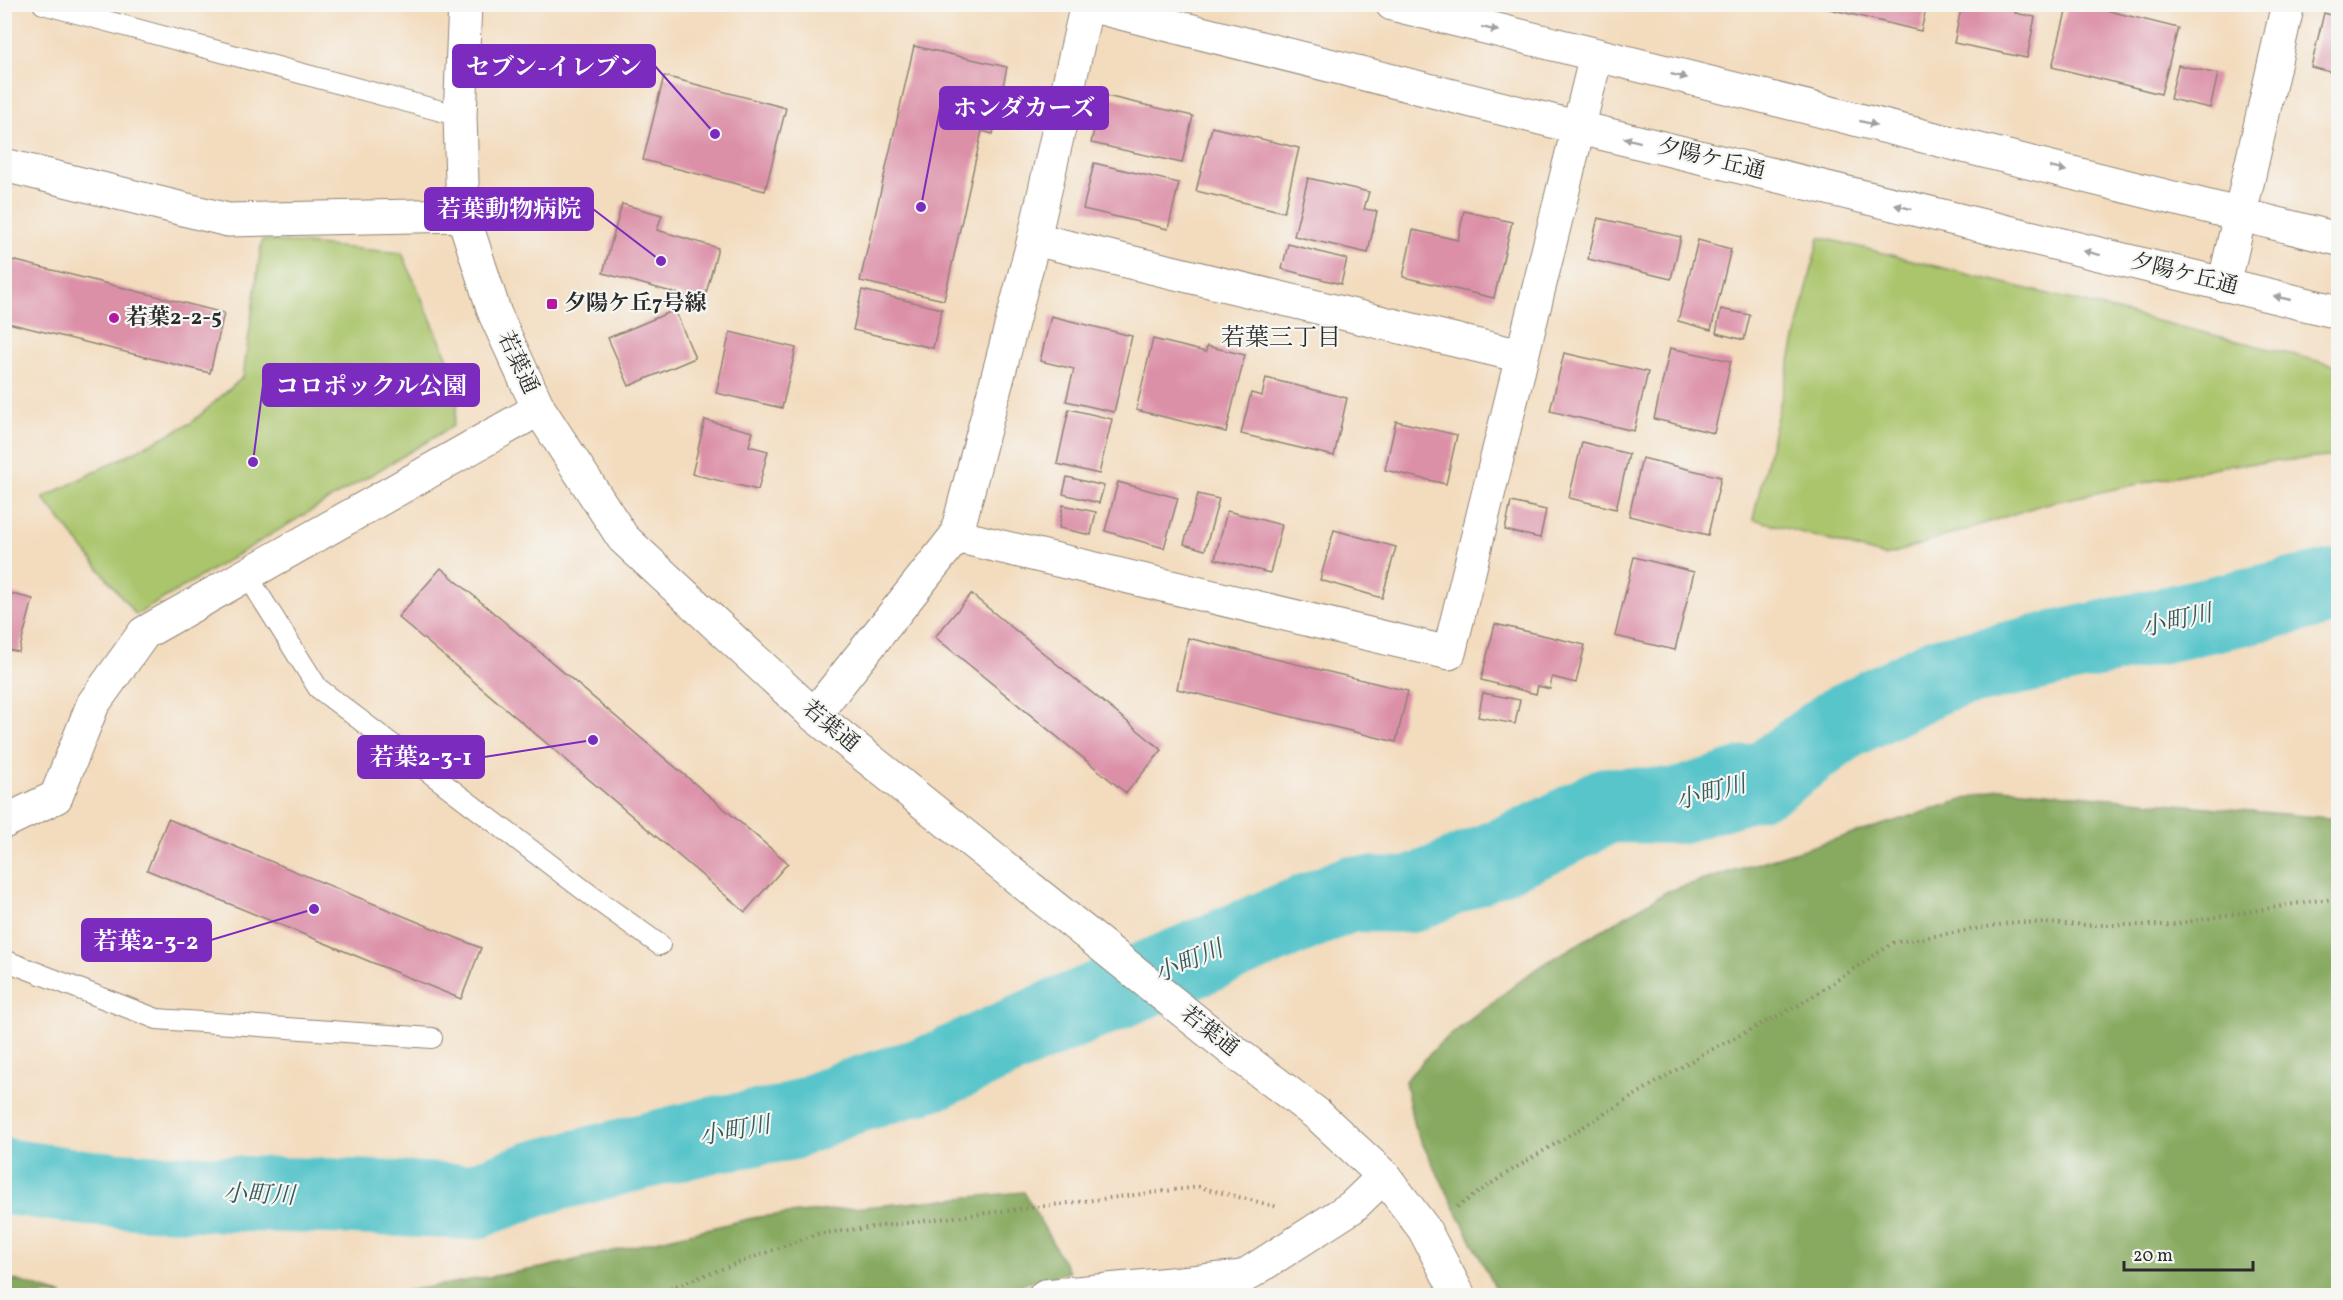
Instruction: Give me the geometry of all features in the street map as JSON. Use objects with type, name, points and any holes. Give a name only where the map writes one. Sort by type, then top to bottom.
[{"type":"street","name":"若葉通","points":[[465,4],[460,116],[463,215],[495,314],[539,409],[623,538],[813,715],[1232,1050],[1318,1115],[1384,1176],[1424,1229],[1458,1296]]},
{"type":"street","points":[[1392,4],[2338,239]]},
{"type":"street","points":[[2224,285],[2289,4]]},
{"type":"street","points":[[813,715],[956,536],[1034,239],[1086,5]]},
{"type":"street","name":"夕陽ケ丘通","points":[[1086,5],[1580,128],[2338,312]]},
{"type":"street","points":[[956,536],[1449,653],[1596,56]]},
{"type":"street","points":[[4,165],[228,220],[463,215]]},
{"type":"street","points":[[1034,239],[1521,356]]},
{"type":"street","points":[[4,822],[56,796],[93,704],[144,633],[539,409]]},
{"type":"street","points":[[1045,1296],[1243,1277],[1352,1207],[1384,1176]]},
{"type":"lane","points":[[43,4],[460,116]]},
{"type":"lane","points":[[247,575],[318,688],[593,897],[660,945]]},
{"type":"lane","points":[[4,960],[157,1018],[432,1038]]},
{"type":"path","points":[[1424,1229],[1507,1173],[1612,1108],[1701,1055],[1799,1005],[1893,943],[2016,922],[2169,925],[2312,901],[2338,899]]},
{"type":"path","points":[[648,1296],[817,1234],[1199,1187],[1278,1207],[1319,1228]]},
{"type":"green space","points":[[1819,237],[2338,366],[2338,456],[2223,466],[2044,504],[1885,556],[1753,519]]},
{"type":"green space","points":[[262,240],[402,253],[461,389],[453,426],[136,615],[43,498],[191,423],[243,377]]},
{"type":"green space","points":[[2001,788],[2338,819],[2338,1295],[1499,1295],[1414,1127],[1405,1081],[1439,1044],[1537,968],[1668,891]]},
{"type":"green space","points":[[1024,1192],[1069,1272],[980,1295],[384,1295],[546,1267],[757,1217]]},
{"type":"green space","points":[[5,1277],[63,1295],[5,1295]]},
{"type":"building","points":[[1822,4],[1927,4],[1921,31],[1821,7]]},
{"type":"building","points":[[1962,4],[2017,4],[2015,13],[2035,17],[2027,58],[1954,43]]},
{"type":"building","points":[[2068,4],[2081,4],[2178,28],[2161,94],[2052,67]]},
{"type":"building","points":[[2324,13],[2338,17],[2338,74],[2311,67]]},
{"type":"building","points":[[914,46],[1007,67],[993,134],[982,131],[944,300],[860,281]]},
{"type":"building","points":[[2178,65],[2218,74],[2210,108],[2170,99]]},
{"type":"building","points":[[664,76],[786,108],[765,191],[643,160]]},
{"type":"building","points":[[1102,95],[1193,116],[1182,163],[1091,143]]},
{"type":"building","points":[[1212,127],[1299,148],[1284,212],[1196,191]]},
{"type":"building","points":[[1094,163],[1179,183],[1168,229],[1083,209]]},
{"type":"building","points":[[1308,178],[1369,192],[1364,209],[1377,211],[1368,253],[1294,236]]},
{"type":"building","points":[[622,204],[662,215],[657,230],[718,248],[704,301],[603,273]]},
{"type":"building","points":[[1464,211],[1512,222],[1494,298],[1403,277],[1413,230],[1458,240]]},
{"type":"building","points":[[1598,218],[1681,237],[1671,279],[1588,259]]},
{"type":"building","points":[[1698,240],[1731,249],[1711,330],[1678,321]]},
{"type":"building","points":[[1288,244],[1347,259],[1341,284],[1282,269]]},
{"type":"building","name":"若葉2-2-5","points":[[4,258],[224,313],[210,373],[4,322]]},
{"type":"building","points":[[862,290],[942,309],[933,348],[853,330]]},
{"type":"building","points":[[1721,309],[1750,315],[1744,340],[1716,333]]},
{"type":"building","points":[[675,310],[695,358],[629,386],[608,338]]},
{"type":"building","points":[[1051,316],[1132,336],[1114,412],[1066,401],[1074,369],[1040,361]]},
{"type":"building","points":[[730,332],[796,348],[782,408],[716,393]]},
{"type":"building","points":[[1153,339],[1206,352],[1207,346],[1245,355],[1226,432],[1136,410]]},
{"type":"building","points":[[1670,348],[1731,361],[1714,433],[1654,419]]},
{"type":"building","points":[[1564,353],[1648,372],[1634,431],[1550,411]]},
{"type":"building","points":[[1266,378],[1347,398],[1334,456],[1241,434],[1251,393],[1262,396]]},
{"type":"building","points":[[1069,409],[1112,419],[1099,474],[1057,464]]},
{"type":"building","points":[[705,420],[753,432],[749,446],[768,451],[758,490],[692,474]]},
{"type":"building","points":[[1396,421],[1457,435],[1446,484],[1385,470]]},
{"type":"building","points":[[1582,442],[1629,454],[1616,509],[1569,498]]},
{"type":"building","points":[[1642,458],[1721,477],[1708,535],[1629,516]]},
{"type":"building","points":[[1067,477],[1104,486],[1099,503],[1063,494]]},
{"type":"building","points":[[1118,482],[1178,498],[1164,548],[1105,531]]},
{"type":"building","points":[[1198,494],[1219,499],[1205,550],[1184,544]]},
{"type":"building","points":[[1511,502],[1546,510],[1540,538],[1505,530]]},
{"type":"building","points":[[1063,505],[1096,512],[1091,535],[1059,528]]},
{"type":"building","points":[[1227,511],[1282,525],[1270,573],[1215,559]]},
{"type":"building","points":[[1334,530],[1396,547],[1382,598],[1320,580]]},
{"type":"building","points":[[1634,557],[1694,572],[1675,650],[1615,636]]},
{"type":"building","points":[[441,568],[788,863],[745,912],[398,617]]},
{"type":"building","points":[[4,592],[33,599],[19,652],[4,649]]},
{"type":"building","points":[[971,594],[1162,750],[1126,793],[935,637]]},
{"type":"building","points":[[1495,624],[1585,645],[1576,683],[1552,677],[1550,689],[1538,686],[1536,694],[1481,680]]},
{"type":"building","points":[[1188,638],[1408,691],[1396,742],[1177,689]]},
{"type":"building","points":[[1483,693],[1520,700],[1515,724],[1478,717]]},
{"type":"building","points":[[168,819],[481,948],[461,999],[147,870]]},
{"type":"waterway","name":"小町川","points":[[4,1176],[89,1188],[150,1192],[472,1202],[537,1178],[612,1159],[711,1135],[788,1123],[844,1099],[936,1071],[1047,1021],[1350,894],[1410,895],[1548,836],[1607,805],[1678,806],[1767,778],[1842,723],[1938,675],[2338,586]]},
{"type":"place","name":"セブン-イレブン","points":[[715,134]]},
{"type":"place","name":"ホンダカーズ","points":[[921,207]]},
{"type":"place","name":"若葉動物病院","points":[[661,261]]},
{"type":"place","name":"夕陽ケ丘7号線","points":[[552,304]]},
{"type":"place","name":"若葉2-2-5","points":[[114,318]]},
{"type":"place","name":"コロポックル公園","points":[[253,462]]},
{"type":"place","name":"若葉2-3-1","points":[[593,740]]},
{"type":"place","name":"若葉2-3-2","points":[[314,909]]},
{"type":"district","name":"若葉三丁目","points":[[1281,339]]}]
